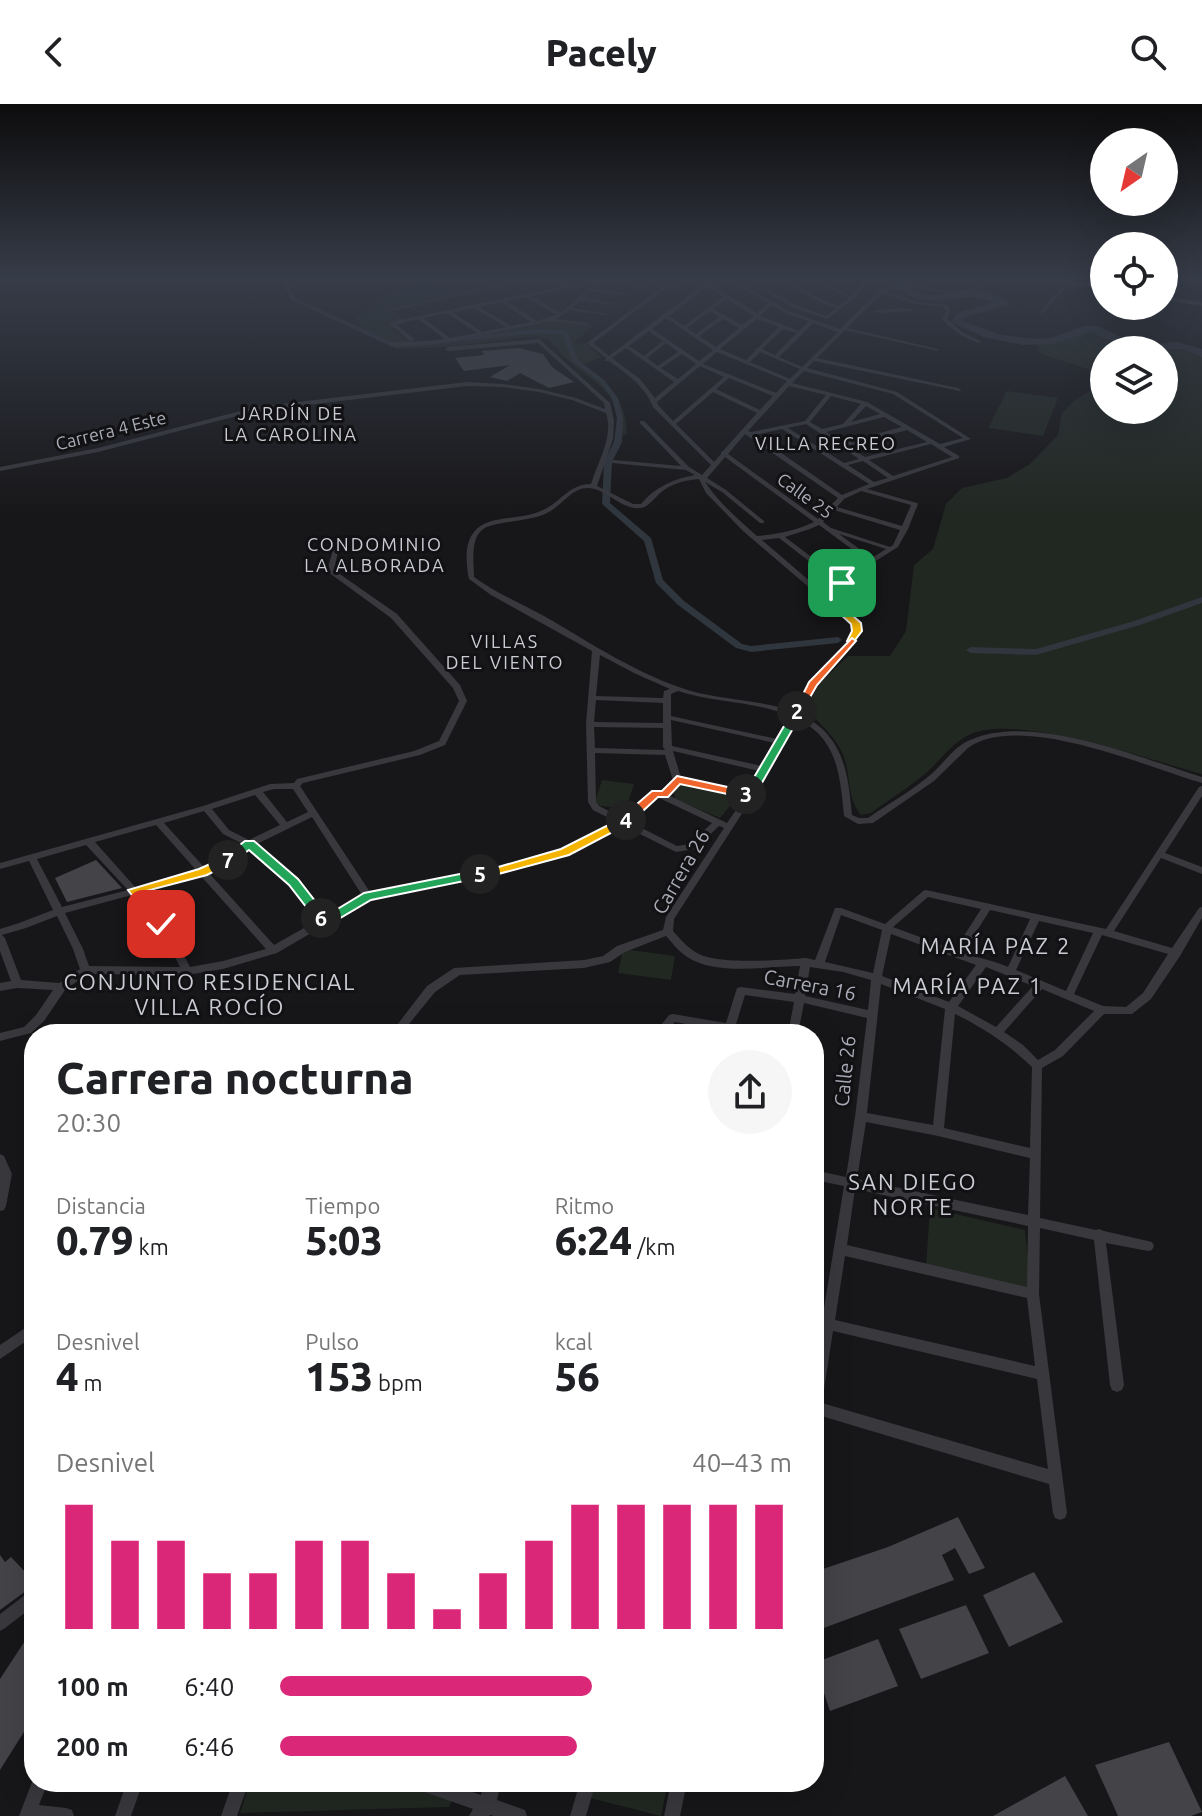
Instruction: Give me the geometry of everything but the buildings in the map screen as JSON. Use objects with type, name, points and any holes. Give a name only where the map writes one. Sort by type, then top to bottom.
[{"type":"street","points":[[556,359],[607,403],[612,418],[611,437],[596,488]]},
{"type":"street","points":[[645,359],[678,382]]},
{"type":"street","points":[[658,368],[671,359]]},
{"type":"street","points":[[692,359],[777,395]]},
{"type":"street","points":[[655,401],[706,359]]},
{"type":"street","points":[[737,359],[790,383],[865,403],[957,457],[860,489],[830,507],[821,525]]},
{"type":"street","points":[[746,363],[749,359]]},
{"type":"street","points":[[783,359],[803,369],[895,393],[968,439],[940,446]]},
{"type":"street","points":[[702,478],[813,359],[958,390]]},
{"type":"street","points":[[607,360],[635,377],[655,401],[655,406],[713,464]]},
{"type":"street","points":[[673,424],[728,376]]},
{"type":"street","name":"Carrera 4 Este","points":[[0,469],[98,450],[256,409],[467,384],[513,386],[573,397],[608,412]]},
{"type":"street","points":[[712,389],[761,413]]},
{"type":"street","points":[[748,432],[807,422],[830,394]]},
{"type":"street","points":[[845,426],[865,403]]},
{"type":"street","points":[[804,441],[884,415]]},
{"type":"street","points":[[642,422],[687,468],[762,522]]},
{"type":"street","points":[[807,422],[891,477]]},
{"type":"street","points":[[783,427],[873,484]]},
{"type":"street","points":[[843,445],[907,428]]},
{"type":"street","points":[[748,432],[842,498]]},
{"type":"street","points":[[842,465],[932,442]]},
{"type":"street","name":"Calle 25","points":[[723,453],[872,561]]},
{"type":"street","points":[[614,462],[687,468]]},
{"type":"street","points":[[702,478],[686,478],[653,492],[643,506],[630,505],[596,488],[577,488],[546,513],[485,524],[477,528],[468,553],[471,578],[492,594],[531,612],[596,651],[677,689],[794,715],[821,731],[841,761],[848,816],[858,821],[870,821],[932,779],[957,752],[974,740],[1014,731],[1074,742],[1202,780]]},
{"type":"street","points":[[702,478],[704,487],[756,538],[818,590],[842,583],[900,542],[915,504],[860,489]]},
{"type":"street","points":[[830,507],[905,529]]},
{"type":"street","points":[[756,538],[780,536],[821,525],[891,549]]},
{"type":"street","points":[[780,536],[842,583]]},
{"type":"street","points":[[296,786],[300,781],[432,749],[442,743],[463,701],[448,673],[394,616],[330,571],[336,547]]},
{"type":"street","name":"Carrera 26","points":[[668,932],[669,919],[750,795],[812,684],[852,641],[857,631],[856,623],[818,590]]},
{"type":"street","points":[[596,651],[590,724],[592,802],[596,808],[676,849],[692,847],[718,822]]},
{"type":"street","points":[[677,689],[667,693],[666,721],[667,750],[677,780]]},
{"type":"street","points":[[593,698],[667,701]]},
{"type":"street","points":[[590,724],[666,721],[780,742]]},
{"type":"street","points":[[592,750],[667,750],[764,769]]},
{"type":"street","points":[[34,1024],[61,987],[85,970],[187,971],[273,950],[368,896],[536,862],[565,852],[623,823],[677,780]]},
{"type":"street","points":[[677,780],[750,795]]},
{"type":"street","points":[[0,866],[273,786],[296,786]]},
{"type":"street","points":[[296,786],[368,896]]},
{"type":"street","points":[[1069,994],[1104,932],[1202,789]]},
{"type":"street","points":[[257,791],[286,826]]},
{"type":"street","points":[[660,794],[728,827]]},
{"type":"street","points":[[206,808],[226,832],[249,844],[294,882],[325,923]]},
{"type":"street","points":[[0,932],[202,872],[242,852],[249,844],[313,813]]},
{"type":"street","points":[[158,822],[273,950]]},
{"type":"street","points":[[89,842],[134,890],[178,946],[187,971]]},
{"type":"street","points":[[1159,854],[1202,871]]},
{"type":"street","points":[[32,858],[85,970]]},
{"type":"street","points":[[888,926],[926,893],[1104,932],[1176,953]]},
{"type":"street","points":[[957,954],[988,906]]},
{"type":"street","points":[[819,964],[835,910],[888,926],[983,964],[989,963],[1102,1010],[1128,1011],[1147,996],[1202,910]]},
{"type":"street","points":[[1010,972],[1036,917]]},
{"type":"street","name":"Calle 26","points":[[824,1350],[861,1117],[877,976],[888,926]]},
{"type":"street","points":[[403,1024],[431,989],[458,971],[584,964],[606,959],[621,949],[668,932],[695,956],[714,962],[806,962],[877,976],[998,1032],[1024,1050],[1037,1066],[1033,1294],[1060,1513]]},
{"type":"street","points":[[0,938],[17,984]]},
{"type":"street","points":[[795,1024],[806,962]]},
{"type":"street","points":[[938,1131],[950,1009],[983,964]]},
{"type":"street","points":[[0,987],[17,984],[61,987]]},
{"type":"street","points":[[998,1032],[1041,984]]},
{"type":"street","name":"Carrera 16","points":[[731,1024],[741,991],[801,999],[872,1015]]},
{"type":"street","points":[[1037,1066],[1059,1053],[1102,1010]]},
{"type":"street","points":[[668,1024],[673,1018],[699,1024]]},
{"type":"street","points":[[0,1037],[24,1031]]},
{"type":"street","points":[[861,1117],[1035,1154]]},
{"type":"street","points":[[0,1206],[6,1174],[1,1160]]},
{"type":"street","points":[[824,1177],[1148,1246]]},
{"type":"street","points":[[1099,1234],[1117,1385]]},
{"type":"street","points":[[840,1249],[1033,1294]]},
{"type":"street","points":[[828,1324],[1042,1374]]},
{"type":"street","points":[[0,1353],[24,1335]]},
{"type":"street","points":[[824,1412],[1054,1478]]},
{"type":"street","points":[[0,1623],[24,1605]]},
{"type":"street","points":[[36,1792],[28,1814],[66,1816]]},
{"type":"street","points":[[123,1816],[131,1792]]},
{"type":"street","points":[[229,1816],[237,1792]]},
{"type":"street","points":[[441,1792],[482,1811],[519,1816]]},
{"type":"street","points":[[482,1811],[489,1792]]},
{"type":"street","points":[[578,1816],[585,1792]]},
{"type":"street","points":[[672,1816],[677,1792]]},
{"type":"shaded area","points":[[567,359],[597,359],[582,365],[614,394],[623,411],[627,434],[620,436],[619,418],[608,394]]},
{"type":"shaded area","points":[[1056,359],[1090,359],[1090,370]]},
{"type":"shaded area","points":[[1178,359],[1202,359],[1202,774],[1048,733],[988,730],[961,739],[913,783],[871,813],[861,815],[851,795],[847,768],[839,746],[806,711],[817,686],[848,656],[890,656],[906,631],[914,565],[933,549],[946,504],[962,488],[1007,478],[1030,464],[1058,435],[1062,413],[1090,391],[1090,424],[1178,424]]},
{"type":"shaded area","points":[[1007,391],[1058,398],[1043,436],[988,428]]},
{"type":"shaded area","points":[[602,780],[634,784],[626,809],[594,805]]},
{"type":"shaded area","points":[[681,782],[739,795],[720,818],[675,799],[674,793]]},
{"type":"shaded area","points":[[623,949],[675,956],[671,980],[618,973]]},
{"type":"shaded area","points":[[930,1208],[1025,1230],[1031,1291],[926,1267]]},
{"type":"shaded area","points":[[247,1792],[433,1792],[453,1799],[449,1807],[240,1813]]},
{"type":"shaded area","points":[[588,1792],[666,1792],[661,1816],[586,1797]]},
{"type":"waterway","points":[[574,359],[602,381],[615,398],[620,418],[618,442],[608,462],[606,504],[648,540],[659,581],[681,603],[739,646],[751,649],[838,640]]},
{"type":"waterway","points":[[971,650],[1036,652],[1137,623],[1202,600]]},
{"type":"district","name":"JARDÍN DE LA CAROLINA","points":[[291,424]]},
{"type":"district","name":"VILLA RECREO","points":[[826,444]]},
{"type":"district","name":"CONDOMINIO LA ALBORADA","points":[[375,555]]},
{"type":"district","name":"VILLAS DEL VIENTO","points":[[505,652]]},
{"type":"district","name":"MARÍA PAZ 2","points":[[996,946]]},
{"type":"district","name":"MARÍA PAZ 1","points":[[968,986]]},
{"type":"district","name":"CONJUNTO RESIDENCIAL VILLA ROCÍO","points":[[210,994]]},
{"type":"district","name":"SAN DIEGO NORTE","points":[[913,1194]]},
{"type":"route","points":[[161,924],[134,890],[212,869],[242,852],[249,844],[294,882],[325,923],[368,896],[536,862],[565,852],[623,823],[656,793],[664,795],[677,780],[750,795],[812,684],[852,641],[857,631],[856,623],[818,590],[842,583]]}]
